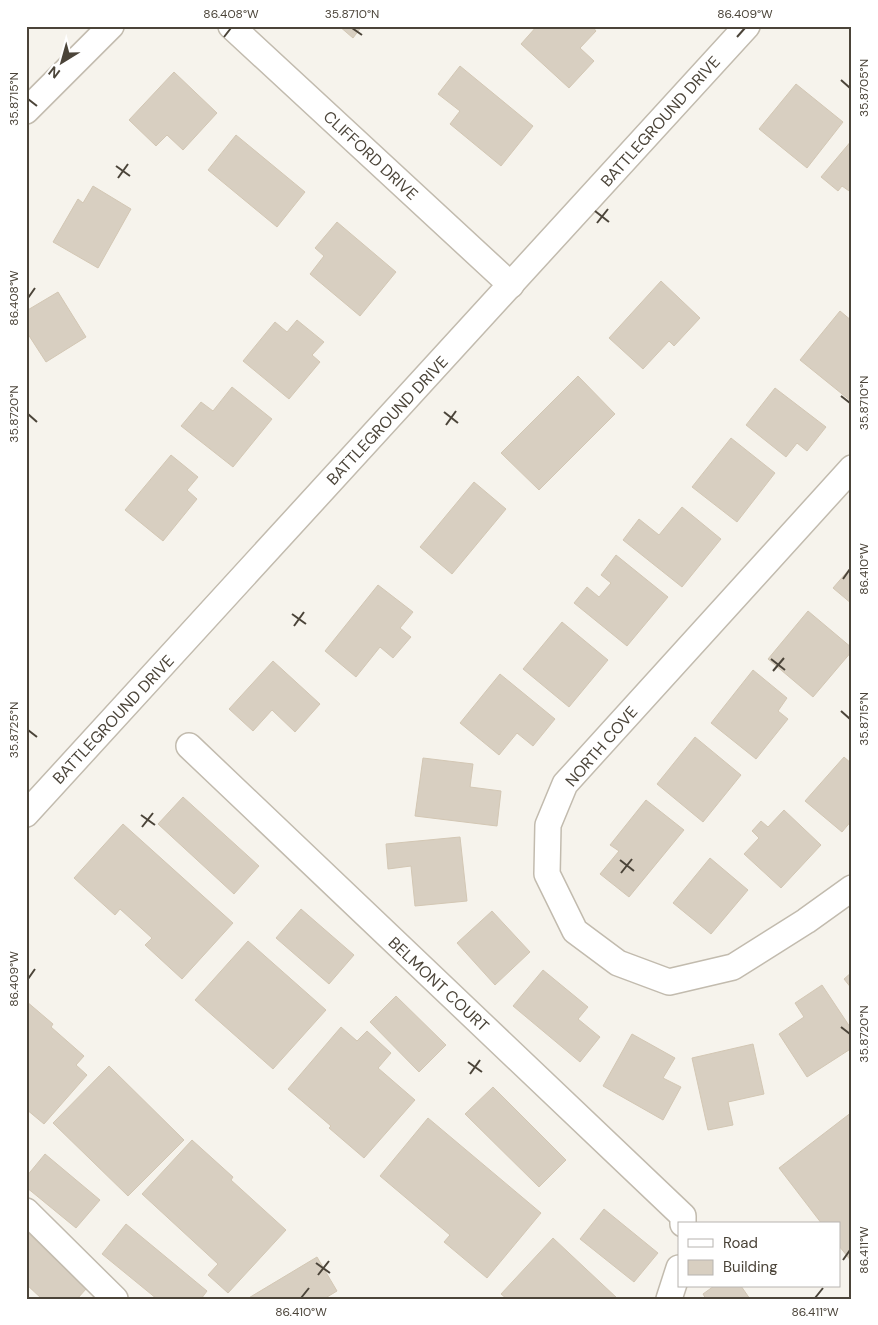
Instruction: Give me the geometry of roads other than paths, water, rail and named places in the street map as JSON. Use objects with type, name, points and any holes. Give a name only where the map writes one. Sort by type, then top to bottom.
[{"type":"street","points":[[26,111],[111,26]]},
{"type":"street","name":"CLIFFORD DRIVE","points":[[231,26],[511,285]]},
{"type":"street","name":"BATTLEGROUND DRIVE","points":[[26,814],[747,26]]},
{"type":"street","name":"NORTH COVE","points":[[852,468],[565,784],[548,825],[547,874],[575,931],[618,963],[669,982],[733,967],[806,921],[852,888]]},
{"type":"street","name":"BELMONT COURT","points":[[189,746],[684,1216],[683,1222]]},
{"type":"street","points":[[26,1212],[115,1299]]},
{"type":"street","points":[[669,1299],[678,1271]]}]
